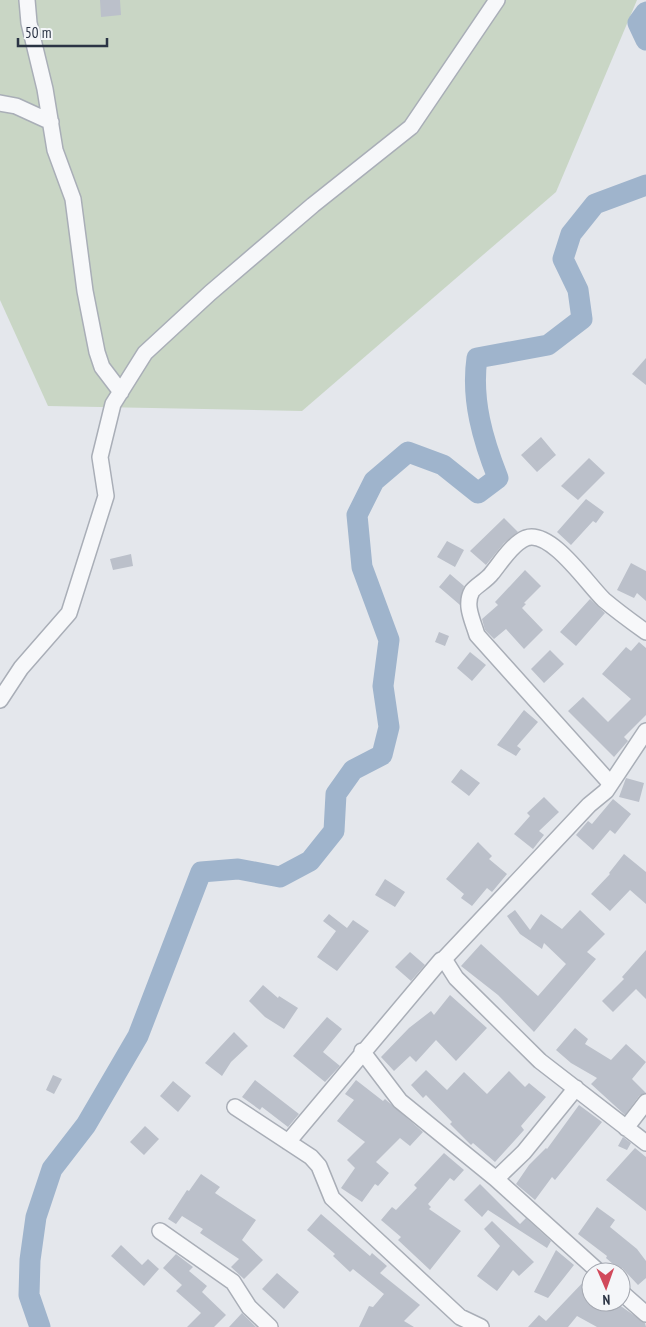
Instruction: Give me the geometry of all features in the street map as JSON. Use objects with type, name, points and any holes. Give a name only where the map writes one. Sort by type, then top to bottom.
[{"type":"street","points":[[27,0],[29,23],[51,122],[55,150],[73,199],[85,291],[97,352],[102,367],[121,392]]},
{"type":"street","points":[[0,700],[21,668],[69,613],[106,496],[100,456],[114,404],[145,353],[210,293],[314,205],[411,127],[497,0]]},
{"type":"street","points":[[0,103],[16,106],[51,122]]},
{"type":"street","points":[[610,783],[477,635],[468,606],[472,591],[487,579],[516,545],[526,538],[534,537],[543,540],[573,564],[603,599],[646,632]]},
{"type":"street","points":[[288,1142],[441,960],[444,960],[589,805],[606,791],[646,731]]},
{"type":"street","points":[[444,960],[456,978],[540,1061],[646,1143]]},
{"type":"street","points":[[362,1052],[400,1100],[496,1179],[588,1262]]},
{"type":"street","points":[[496,1179],[524,1152],[576,1088]]},
{"type":"street","points":[[626,1128],[646,1102]]},
{"type":"street","points":[[234,1107],[288,1142],[320,1166],[332,1198],[456,1322],[481,1327]]},
{"type":"street","points":[[160,1231],[233,1282],[249,1307],[270,1327]]},
{"type":"street","points":[[631,1301],[646,1314]]},
{"type":"green space","points":[[0,0],[637,0],[556,192],[302,411],[48,406],[0,300]]},
{"type":"building","points":[[100,0],[120,0],[121,15],[101,17]]},
{"type":"building","points":[[646,358],[646,385],[632,374]]},
{"type":"building","points":[[541,437],[556,455],[537,472],[521,455]]},
{"type":"building","points":[[589,458],[605,473],[578,500],[561,486]]},
{"type":"building","points":[[586,499],[604,512],[596,523],[593,521],[571,545],[557,532]]},
{"type":"building","points":[[504,518],[518,532],[504,543],[486,565],[470,551]]},
{"type":"building","points":[[447,541],[464,550],[455,567],[437,557]]},
{"type":"building","points":[[131,554],[133,566],[113,570],[110,559]]},
{"type":"building","points":[[631,563],[646,571],[646,601],[637,593],[634,598],[617,590]]},
{"type":"building","points":[[525,570],[541,586],[524,603],[526,604],[522,608],[543,630],[524,649],[506,629],[494,639],[485,630],[482,619],[498,605],[495,602]]},
{"type":"building","points":[[450,574],[464,586],[460,605],[439,587]]},
{"type":"building","points":[[590,599],[605,613],[576,646],[560,632]]},
{"type":"building","points":[[439,632],[449,636],[445,646],[435,642]]},
{"type":"building","points":[[639,642],[646,648],[646,715],[624,737],[628,741],[614,757],[568,711],[583,697],[608,722],[631,699],[602,674],[626,647],[631,651]]},
{"type":"building","points":[[550,650],[564,664],[544,683],[531,669]]},
{"type":"building","points":[[470,652],[486,665],[472,681],[457,668]]},
{"type":"building","points":[[524,710],[538,722],[517,746],[521,749],[516,756],[497,745]]},
{"type":"building","points":[[461,769],[480,783],[469,796],[451,782]]},
{"type":"building","points":[[626,778],[644,783],[639,802],[619,797]]},
{"type":"building","points":[[544,797],[559,812],[539,831],[544,835],[533,849],[514,834],[530,816],[527,813]]},
{"type":"building","points":[[613,799],[631,814],[615,834],[610,830],[593,850],[576,835],[588,821],[592,824]]},
{"type":"building","points":[[478,842],[492,856],[489,859],[507,874],[492,892],[487,888],[472,906],[461,898],[464,894],[446,879]]},
{"type":"building","points":[[624,854],[646,872],[646,904],[630,890],[610,911],[591,894],[610,874]]},
{"type":"building","points":[[385,879],[405,892],[395,907],[375,895]]},
{"type":"building","points":[[515,910],[530,930],[541,914],[562,929],[580,910],[605,934],[587,952],[596,959],[534,1032],[498,995],[461,966],[481,944],[538,996],[566,964],[544,943],[542,949],[520,934],[507,916]]},
{"type":"building","points":[[329,914],[347,928],[353,920],[369,931],[337,971],[317,957],[336,931],[323,921]]},
{"type":"building","points":[[646,950],[646,999],[636,989],[613,1012],[602,1001],[624,979],[622,977]]},
{"type":"building","points":[[410,952],[425,965],[411,981],[395,967]]},
{"type":"building","points":[[263,985],[278,998],[279,996],[298,1008],[284,1029],[265,1017],[249,1001]]},
{"type":"building","points":[[450,995],[487,1028],[456,1061],[436,1040],[416,1062],[410,1056],[394,1071],[381,1057],[409,1028],[431,1011],[434,1015]]},
{"type":"building","points":[[327,1017],[342,1029],[323,1052],[340,1066],[325,1082],[293,1056]]},
{"type":"building","points":[[575,1028],[588,1039],[585,1044],[611,1060],[626,1044],[646,1062],[632,1079],[646,1093],[639,1096],[625,1115],[591,1084],[597,1078],[571,1063],[556,1050]]},
{"type":"building","points":[[234,1032],[248,1046],[231,1062],[222,1076],[205,1063]]},
{"type":"building","points":[[426,1070],[447,1090],[464,1072],[487,1094],[509,1071],[525,1087],[529,1083],[546,1097],[521,1126],[524,1130],[495,1162],[473,1143],[471,1145],[450,1124],[452,1122],[426,1095],[423,1098],[411,1085]]},
{"type":"building","points":[[53,1075],[62,1079],[54,1094],[46,1090]]},
{"type":"building","points":[[255,1080],[299,1114],[288,1127],[262,1107],[260,1110],[242,1097]]},
{"type":"building","points":[[356,1080],[383,1101],[385,1099],[423,1132],[410,1146],[400,1138],[376,1162],[389,1173],[378,1186],[375,1184],[362,1202],[341,1188],[355,1168],[347,1160],[365,1142],[337,1121],[354,1100],[345,1094]]},
{"type":"building","points":[[173,1081],[191,1096],[178,1112],[160,1096]]},
{"type":"building","points":[[579,1105],[602,1122],[555,1180],[552,1177],[535,1200],[516,1184],[529,1165],[547,1149]]},
{"type":"building","points":[[145,1126],[159,1139],[144,1155],[130,1142]]},
{"type":"building","points":[[623,1137],[631,1143],[627,1150],[618,1146]]},
{"type":"building","points":[[635,1148],[646,1157],[646,1211],[606,1180]]},
{"type":"building","points":[[444,1153],[464,1170],[454,1181],[450,1178],[428,1204],[431,1207],[429,1209],[461,1231],[430,1270],[398,1240],[401,1237],[381,1220],[392,1207],[396,1210],[417,1188],[414,1185]]},
{"type":"building","points":[[201,1174],[220,1187],[215,1193],[256,1220],[242,1240],[263,1260],[244,1279],[231,1267],[239,1259],[200,1233],[203,1229],[182,1216],[176,1224],[168,1219],[187,1190],[189,1191]]},
{"type":"building","points":[[480,1184],[520,1224],[526,1218],[551,1241],[547,1248],[488,1210],[482,1217],[464,1200]]},
{"type":"building","points":[[597,1207],[615,1220],[610,1227],[637,1249],[646,1261],[646,1278],[638,1285],[631,1278],[631,1262],[611,1262],[606,1258],[607,1256],[578,1234]]},
{"type":"building","points":[[321,1214],[370,1256],[372,1253],[387,1266],[380,1273],[420,1305],[404,1321],[414,1327],[359,1327],[369,1306],[373,1307],[384,1294],[353,1269],[350,1272],[333,1256],[335,1254],[307,1230]]},
{"type":"building","points":[[492,1221],[534,1262],[519,1276],[513,1270],[497,1291],[477,1276],[500,1246],[484,1229]]},
{"type":"building","points":[[121,1245],[142,1265],[148,1259],[159,1269],[144,1286],[111,1256]]},
{"type":"building","points":[[556,1250],[574,1265],[548,1298],[534,1292]]},
{"type":"building","points":[[176,1254],[193,1267],[189,1271],[207,1286],[202,1292],[226,1315],[214,1327],[187,1327],[201,1313],[176,1291],[182,1285],[163,1268]]},
{"type":"building","points":[[277,1273],[299,1292],[284,1309],[262,1289]]},
{"type":"building","points":[[581,1284],[581,1312],[629,1312],[645,1323],[646,1327],[597,1327],[577,1316],[568,1327],[528,1327],[539,1315],[546,1321]]},
{"type":"building","points":[[242,1313],[256,1327],[229,1327]]},
{"type":"waterway","points":[[646,12],[638,23],[646,40]]},
{"type":"waterway","points":[[40,1327],[29,1295],[30,1260],[36,1217],[52,1169],[86,1125],[138,1036],[201,872],[238,869],[280,877],[310,861],[334,831],[336,794],[353,770],[382,755],[389,727],[383,686],[389,640],[362,567],[357,515],[374,481],[408,452],[443,465],[478,493],[498,478],[483,434],[477,404],[477,358],[548,345],[582,319],[578,290],[563,259],[571,234],[595,204],[646,185]]}]
